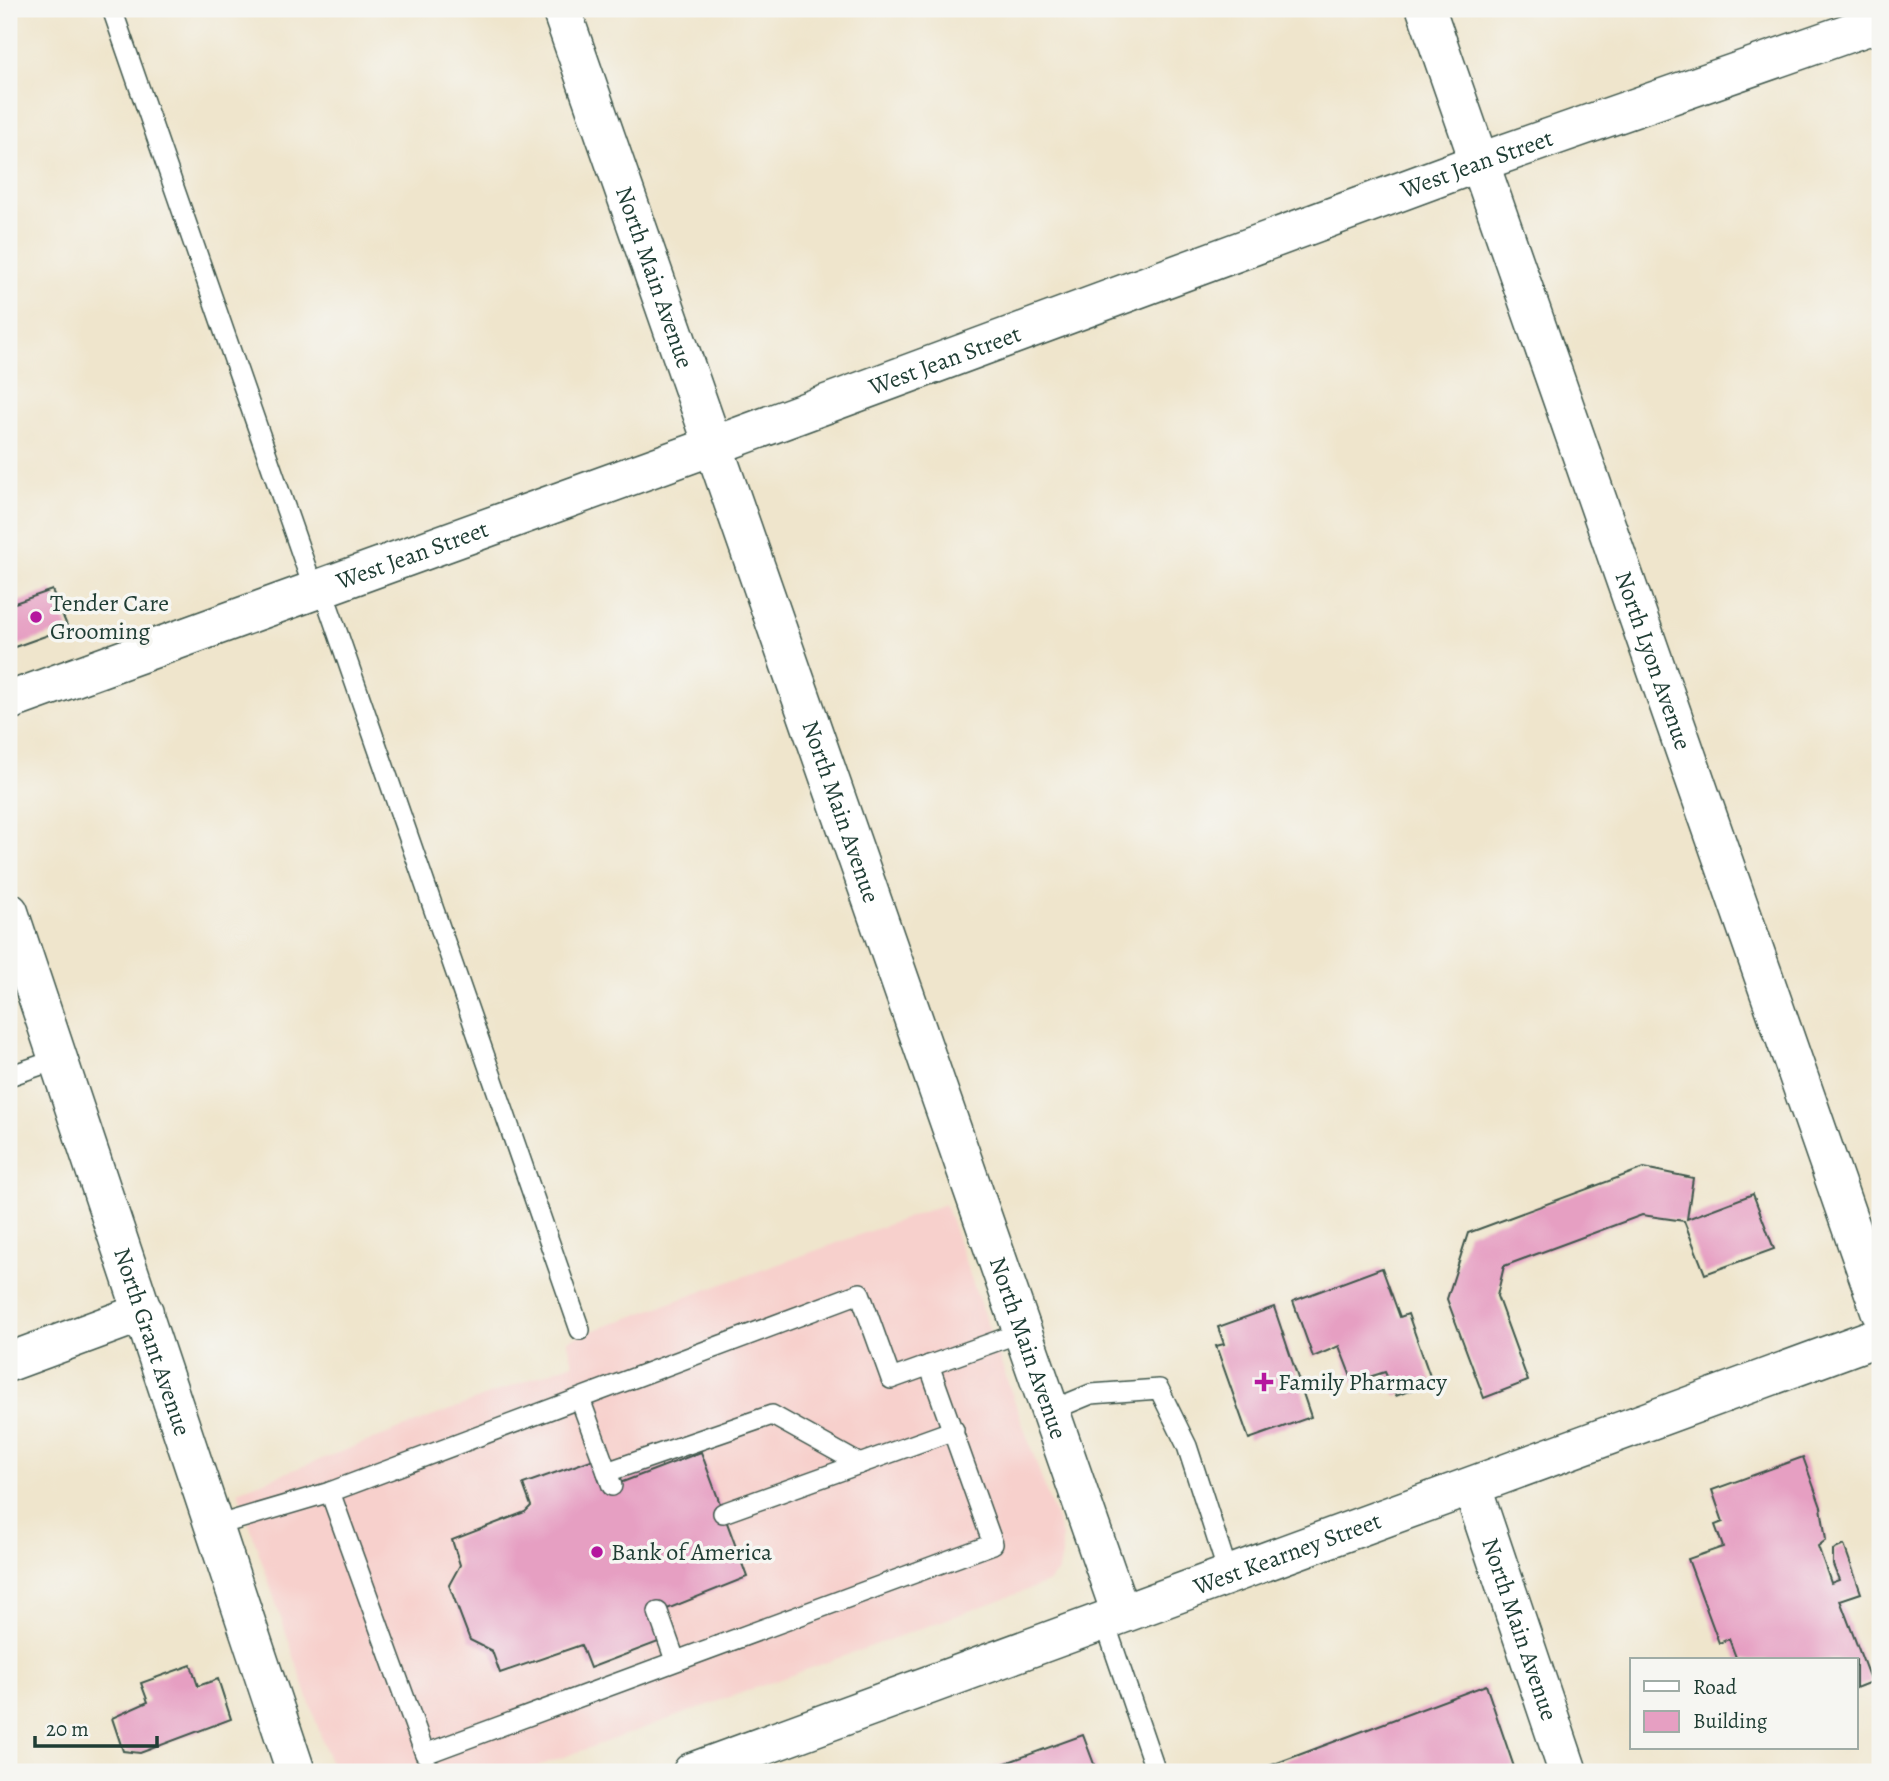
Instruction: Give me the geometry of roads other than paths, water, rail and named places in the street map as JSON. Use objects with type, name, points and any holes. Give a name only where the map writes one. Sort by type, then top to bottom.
[{"type":"street","name":"North Main Avenue","points":[[561,9],[1050,1411],[1113,1617]]},
{"type":"street","name":"North Lyon Avenue","points":[[1426,9],[1880,1310]]},
{"type":"street","name":"West Jean Street","points":[[9,701],[713,446],[1480,162],[1880,22]]},
{"type":"street","name":"North Grant Avenue","points":[[9,912],[296,1772]]},
{"type":"street","points":[[9,1362],[144,1312]]},
{"type":"street","name":"West Kearney Street","points":[[708,1770],[1113,1617],[1472,1488],[1880,1336]]},
{"type":"street","name":"North Main Avenue","points":[[1472,1488],[1569,1772]]},
{"type":"lane","points":[[112,9],[580,1329]]},
{"type":"lane","points":[[9,1076],[58,1059]]},
{"type":"lane","points":[[215,1526],[330,1492],[860,1293],[891,1379],[1022,1332]]},
{"type":"lane","points":[[330,1492],[425,1754],[993,1544],[929,1365]]},
{"type":"lane","points":[[1050,1411],[1091,1394],[1158,1389],[1187,1446],[1229,1576]]},
{"type":"lane","points":[[580,1399],[609,1479],[772,1415],[860,1464]]},
{"type":"lane","points":[[723,1513],[954,1430]]},
{"type":"lane","points":[[658,1612],[675,1660]]},
{"type":"lane","points":[[1113,1617],[1156,1772]]},
{"type":"place","name":"Tender Care Grooming","points":[[36,617]]},
{"type":"place","name":"Family Pharmacy","points":[[1264,1382]]},
{"type":"place","name":"Bank of America","points":[[597,1552]]}]
